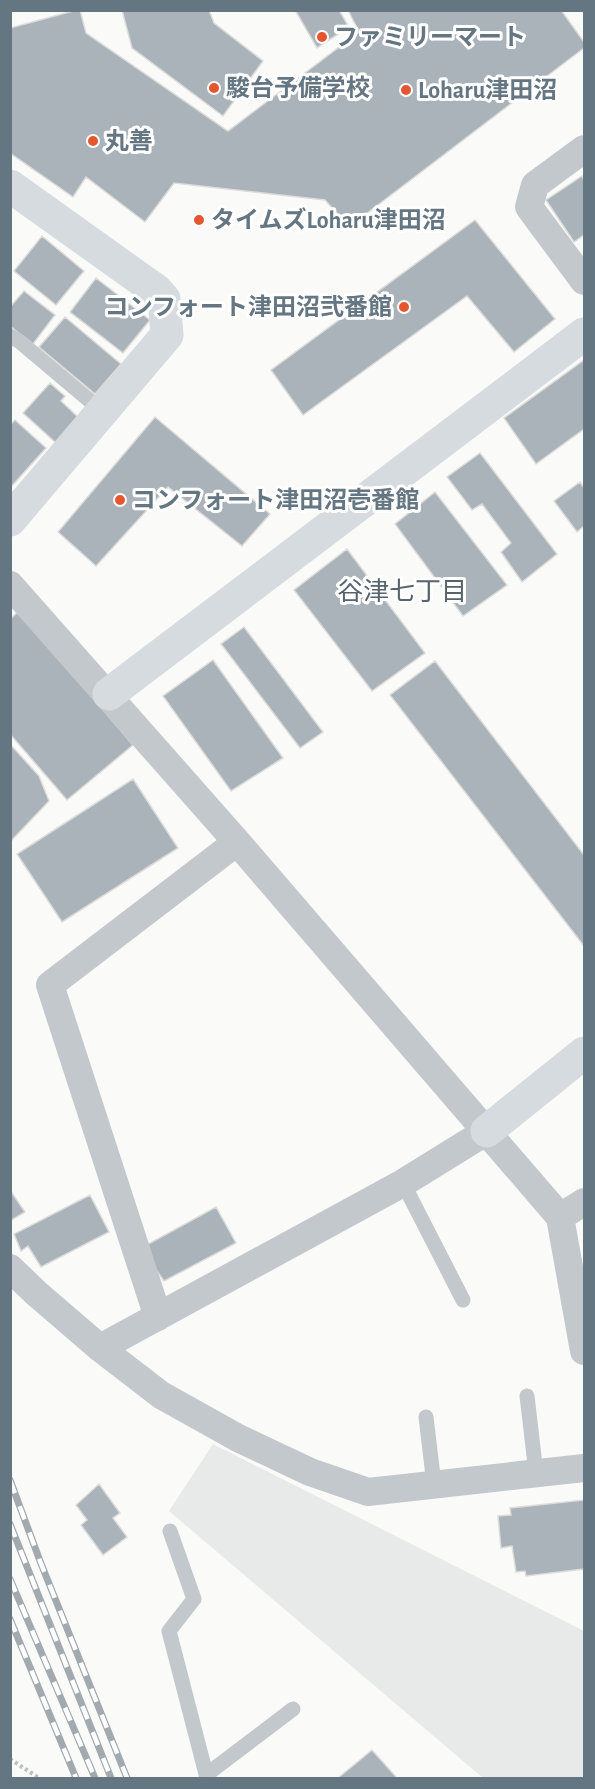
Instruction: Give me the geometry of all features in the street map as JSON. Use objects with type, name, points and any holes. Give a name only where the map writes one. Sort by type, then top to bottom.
[{"type":"street","points":[[585,149],[535,185],[529,207],[585,281]]},
{"type":"street","points":[[10,186],[157,291],[164,299],[167,335],[10,520]]},
{"type":"street","points":[[109,694],[585,334]]},
{"type":"street","points":[[10,585],[109,694],[560,1217],[585,1351]]},
{"type":"street","points":[[158,1317],[50,985],[237,842]]},
{"type":"street","points":[[100,1348],[403,1183],[487,1131],[585,1053]]},
{"type":"street","points":[[560,1217],[585,1202]]},
{"type":"street","points":[[10,1268],[100,1348],[161,1395],[238,1438],[310,1472],[368,1492],[585,1468]]},
{"type":"lane","points":[[10,336],[19,341],[102,411]]},
{"type":"lane","points":[[403,1183],[464,1300]]},
{"type":"lane","points":[[527,1396],[536,1473]]},
{"type":"lane","points":[[426,1417],[434,1484]]},
{"type":"lane","points":[[170,1532],[194,1599],[169,1631],[207,1777],[293,1709]]},
{"type":"path","points":[[10,1759],[39,1779]]},
{"type":"shaded area","points":[[213,1444],[584,1631],[584,1778],[483,1778],[169,1511]]},
{"type":"building","name":"Loharu津田沼","points":[[80,10],[86,33],[228,131],[359,32],[348,10],[561,10],[584,42],[584,48],[349,227],[325,200],[174,183],[145,222],[86,177],[73,197],[10,153],[10,28]]},
{"type":"building","name":"駿台予備学校","points":[[122,10],[209,10],[214,23],[263,61],[223,116],[132,48]]},
{"type":"building","name":"ファミリーマート","points":[[295,10],[339,10],[349,27],[317,48]]},
{"type":"building","points":[[582,176],[584,180],[584,235],[574,242],[546,200]]},
{"type":"building","name":"コンフォート津田沼弐番館","points":[[475,220],[555,319],[514,352],[467,296],[303,415],[271,370]]},
{"type":"building","points":[[42,236],[84,271],[56,305],[14,271]]},
{"type":"building","points":[[96,278],[150,320],[123,353],[70,312]]},
{"type":"building","points":[[24,291],[55,315],[33,344],[10,326],[10,307]]},
{"type":"building","points":[[65,317],[121,364],[95,394],[39,347]]},
{"type":"building","points":[[584,360],[584,429],[536,464],[504,418]]},
{"type":"building","points":[[50,383],[65,396],[61,401],[79,418],[56,443],[23,413]]},
{"type":"building","name":"コンフォート津田沼壱番館","points":[[155,417],[270,514],[242,546],[168,487],[96,566],[58,532]]},
{"type":"building","points":[[15,420],[46,448],[10,488],[10,425]]},
{"type":"building","points":[[480,453],[557,554],[522,582],[501,552],[511,543],[482,504],[472,510],[447,477]]},
{"type":"building","points":[[580,482],[584,488],[584,526],[577,532],[554,501]]},
{"type":"building","points":[[435,492],[507,585],[463,616],[395,524]]},
{"type":"building","points":[[347,549],[425,653],[372,691],[294,590]]},
{"type":"building","points":[[19,611],[133,745],[67,800],[10,734],[10,619]]},
{"type":"building","points":[[244,627],[323,732],[300,748],[221,644]]},
{"type":"building","points":[[213,660],[283,758],[231,791],[163,696]]},
{"type":"building","points":[[435,661],[584,855],[584,946],[390,695]]},
{"type":"building","points":[[10,744],[39,776],[49,801],[10,842]]},
{"type":"building","points":[[133,779],[178,848],[62,922],[17,854]]},
{"type":"building","points":[[10,1190],[25,1212],[10,1221]]},
{"type":"building","points":[[90,1195],[109,1232],[41,1267],[28,1246],[21,1251],[14,1234]]},
{"type":"building","points":[[216,1207],[236,1243],[164,1281],[141,1248]]},
{"type":"building","points":[[99,1484],[120,1513],[113,1518],[127,1537],[103,1555],[81,1525],[87,1520],[76,1505]]},
{"type":"building","points":[[584,1500],[584,1569],[526,1576],[525,1571],[516,1572],[512,1546],[501,1548],[498,1516],[511,1515],[510,1508]]},
{"type":"building","points":[[372,1750],[397,1778],[338,1778]]},
{"type":"railway","points":[[10,1480],[127,1778]]},
{"type":"railway","points":[[10,1524],[111,1778]]},
{"type":"railway","points":[[10,1579],[95,1778]]},
{"type":"railway","points":[[10,1619],[76,1778]]},
{"type":"place","name":"ファミリーマート","points":[[322,37]]},
{"type":"place","name":"駿台予備学校","points":[[214,88]]},
{"type":"place","name":"Loharu津田沼","points":[[406,90]]},
{"type":"place","name":"丸善","points":[[93,141]]},
{"type":"place","name":"タイムズLoharu津田沼","points":[[199,220]]},
{"type":"place","name":"コンフォート津田沼弐番館","points":[[404,307]]},
{"type":"place","name":"コンフォート津田沼壱番館","points":[[120,500]]},
{"type":"district","name":"谷津七丁目","points":[[402,591]]}]
